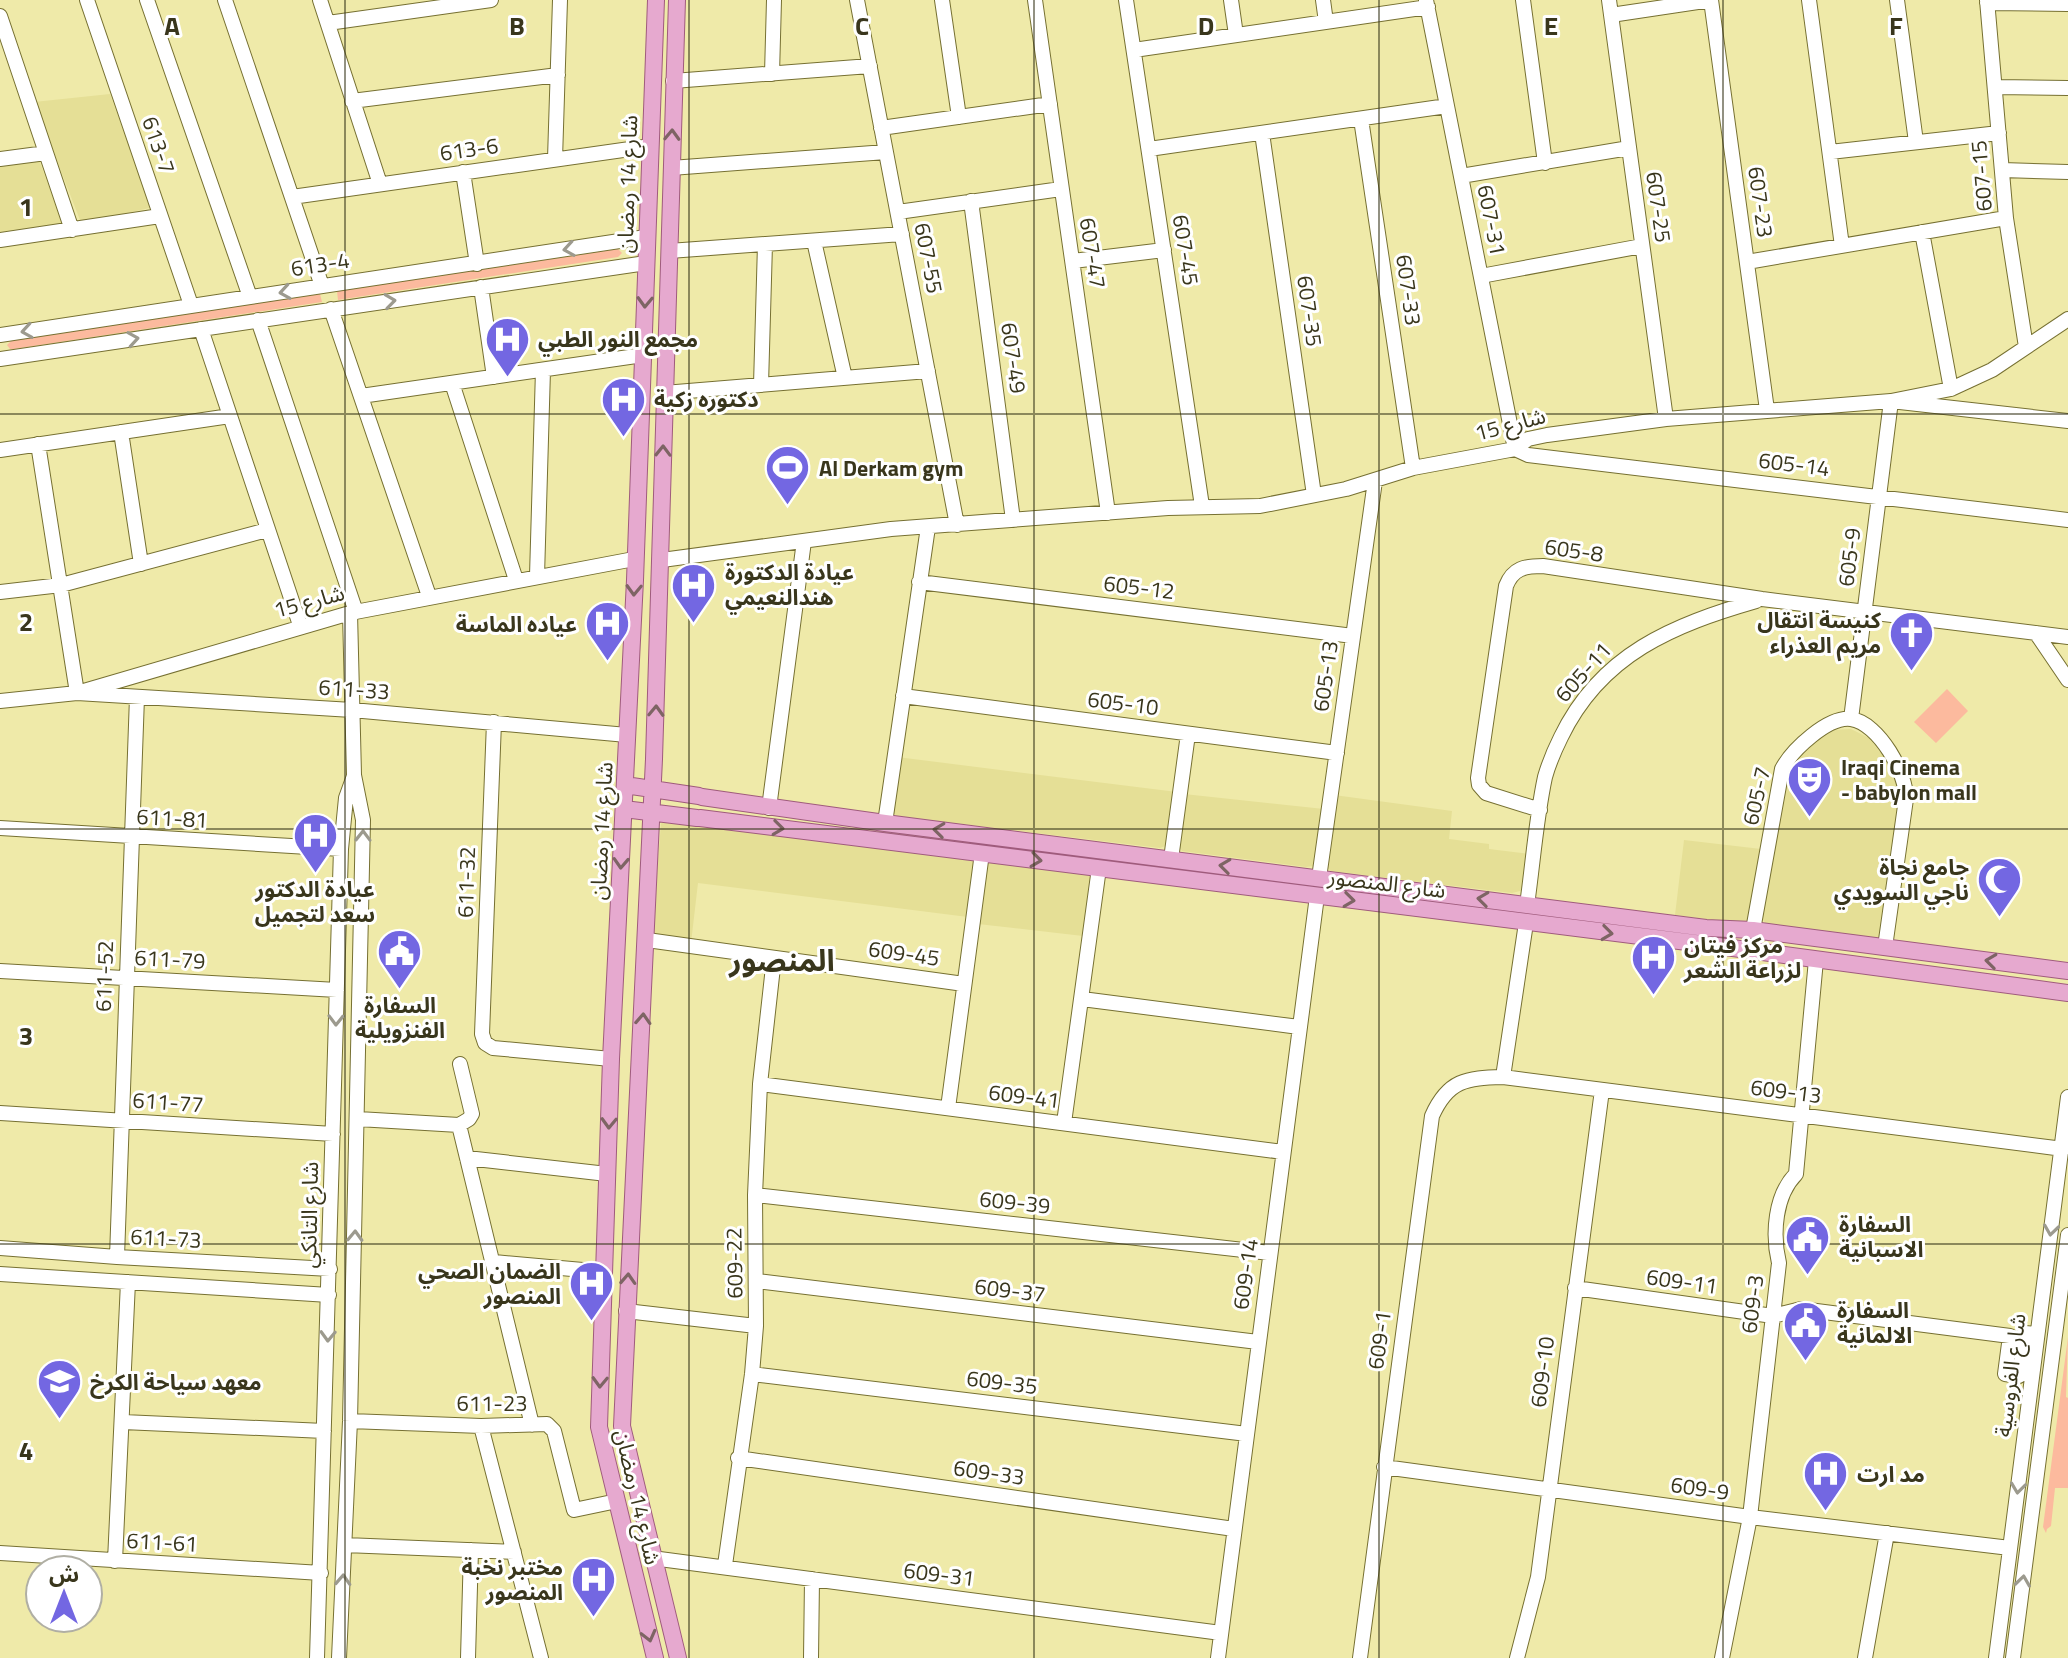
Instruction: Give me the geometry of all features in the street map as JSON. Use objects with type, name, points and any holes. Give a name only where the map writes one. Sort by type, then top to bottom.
[{"type":"main road","name":"شارع 14 رمضان","points":[[655,1658],[599,1427],[611,1059],[656,0]]},
{"type":"main road","name":"شارع 14 رمضان","points":[[677,0],[664,393],[662,562],[647,940],[622,1426],[678,1658]]},
{"type":"main road","name":"شارع المنصور","points":[[625,785],[885,823],[2068,971]]},
{"type":"main road","name":"شارع المنصور","points":[[624,809],[2068,993]]},
{"type":"street","name":"613-7","points":[[87,0],[191,305]]},
{"type":"street","points":[[147,0],[250,297]]},
{"type":"street","points":[[225,0],[322,286]]},
{"type":"street","points":[[320,0],[380,184]]},
{"type":"street","points":[[328,23],[491,0]]},
{"type":"street","points":[[555,159],[560,0]]},
{"type":"street","points":[[772,74],[774,0]]},
{"type":"street","name":"607-55","points":[[857,0],[957,525]]},
{"type":"street","points":[[942,0],[959,117]]},
{"type":"street","name":"607-47","points":[[1035,0],[1108,513]]},
{"type":"street","name":"607-45","points":[[1126,0],[1202,506]]},
{"type":"street","points":[[1231,0],[1236,35]]},
{"type":"street","points":[[1323,0],[1326,22]]},
{"type":"street","points":[[1523,0],[1545,163]]},
{"type":"street","points":[[1610,7],[1711,0]]},
{"type":"street","name":"607-23","points":[[1711,0],[1767,410]]},
{"type":"street","points":[[1809,0],[1842,246]]},
{"type":"street","points":[[1897,0],[1916,142]]},
{"type":"street","points":[[1987,1],[2068,4]]},
{"type":"street","name":"607-15","points":[[1987,1],[2006,218],[2026,347]]},
{"type":"street","points":[[1134,50],[1427,4]]},
{"type":"street","name":"607-31","points":[[1427,4],[1515,449]]},
{"type":"street","name":"607-25","points":[[1610,7],[1666,419]]},
{"type":"street","points":[[0,16],[72,230]]},
{"type":"street","points":[[673,81],[870,66]]},
{"type":"street","points":[[0,71],[17,69]]},
{"type":"street","points":[[352,101],[558,75]]},
{"type":"street","points":[[1995,87],[2068,88]]},
{"type":"street","points":[[881,128],[1050,104]]},
{"type":"street","points":[[1149,149],[1447,106]]},
{"type":"street","name":"607-33","points":[[1361,119],[1413,468]]},
{"type":"street","name":"607-35","points":[[1262,133],[1314,495]]},
{"type":"street","points":[[1830,152],[1999,133]]},
{"type":"street","name":"613-6","points":[[292,197],[651,146]]},
{"type":"street","points":[[1461,176],[1629,148]]},
{"type":"street","points":[[671,168],[886,152]]},
{"type":"street","points":[[0,159],[46,153]]},
{"type":"street","points":[[2002,170],[2068,172]]},
{"type":"street","points":[[463,172],[477,264]]},
{"type":"street","points":[[898,212],[1061,189]]},
{"type":"street","name":"607-49","points":[[971,201],[1013,520]]},
{"type":"street","points":[[0,240],[160,216]]},
{"type":"street","points":[[1747,262],[2006,218]]},
{"type":"street","points":[[1922,232],[1951,389]]},
{"type":"street","points":[[669,251],[902,234]]},
{"type":"street","name":"613-4","points":[[0,335],[646,237]]},
{"type":"street","points":[[814,241],[845,378]]},
{"type":"street","points":[[761,385],[765,244]]},
{"type":"street","points":[[1481,276],[1642,246]]},
{"type":"street","points":[[1073,261],[1164,250]]},
{"type":"street","name":"613-4","points":[[0,359],[646,263]]},
{"type":"street","points":[[481,287],[494,377]]},
{"type":"street","points":[[331,309],[429,596]]},
{"type":"street","name":"شارع 15","points":[[662,562],[928,527],[1202,506],[1260,506],[1375,481],[1413,468],[1515,449],[1528,439],[1547,435],[1666,419],[1891,401],[1951,389],[1992,370],[2068,319]]},
{"type":"street","name":"شارع التانكي","points":[[258,320],[353,612],[354,775],[363,820],[350,1421],[339,1650]]},
{"type":"street","points":[[201,329],[300,625]]},
{"type":"street","points":[[361,396],[643,355]]},
{"type":"street","points":[[537,576],[543,370]]},
{"type":"street","points":[[664,393],[928,371]]},
{"type":"street","points":[[452,383],[516,580]]},
{"type":"street","points":[[1891,401],[2068,421]]},
{"type":"street","name":"605-9","points":[[1851,719],[1891,401]]},
{"type":"street","points":[[0,450],[230,416]]},
{"type":"street","points":[[121,432],[141,564]]},
{"type":"street","points":[[38,444],[77,693]]},
{"type":"street","name":"605-14","points":[[1515,449],[1528,455],[2068,520]]},
{"type":"street","name":"605-13","points":[[1319,878],[1375,481]]},
{"type":"street","points":[[885,823],[928,527]]},
{"type":"street","points":[[0,592],[61,585],[267,530]]},
{"type":"street","points":[[769,808],[803,543]]},
{"type":"street","name":"شارع 15","points":[[0,701],[77,693],[300,625],[353,612],[634,559]]},
{"type":"street","name":"605-8","points":[[1540,810],[1486,793],[1479,785],[1478,771],[1506,589],[1512,574],[1529,566],[2068,637]]},
{"type":"street","name":"605-12","points":[[919,582],[1353,636]]},
{"type":"street","name":"605-11","points":[[1527,905],[1546,774],[1567,725],[1592,689],[1634,650],[1712,614],[1762,599]]},
{"type":"street","points":[[2036,633],[2068,680]]},
{"type":"street","name":"611-33","points":[[77,693],[352,710],[627,735]]},
{"type":"street","name":"605-10","points":[[903,696],[1337,753]]},
{"type":"street","name":"611-52","points":[[117,1257],[137,697]]},
{"type":"street","points":[[1851,719],[1879,739],[1906,783],[1885,947]]},
{"type":"street","name":"605-7","points":[[1753,930],[1782,769],[1787,759],[1805,741],[1836,722],[1851,719]]},
{"type":"street","name":"611-32","points":[[494,722],[482,1034],[485,1043],[493,1048],[611,1059]]},
{"type":"street","points":[[1171,859],[1188,734]]},
{"type":"street","name":"شارع التانكي","points":[[317,1658],[341,849],[346,798],[354,775]]},
{"type":"street","name":"611-81","points":[[0,828],[341,849]]},
{"type":"street","points":[[948,1108],[982,853]]},
{"type":"street","points":[[1064,1123],[1099,868]]},
{"type":"street","name":"609-14","points":[[1218,1658],[1317,896]]},
{"type":"street","points":[[1503,1077],[1526,923]]},
{"type":"street","name":"609-45","points":[[647,940],[964,984]]},
{"type":"street","points":[[338,950],[361,950]]},
{"type":"street","name":"609-22","points":[[725,1565],[756,1326],[755,1195],[760,1084],[774,958]]},
{"type":"street","name":"609-3","points":[[1722,1658],[1750,1517],[1779,1263],[1774,1244],[1785,1185],[1796,1174],[1816,960]]},
{"type":"street","name":"611-79","points":[[0,971],[337,990]]},
{"type":"street","points":[[1082,999],[1299,1027]]},
{"type":"street","points":[[358,1119],[459,1125],[472,1114],[460,1064]]},
{"type":"street","name":"609-1","points":[[1360,1658],[1432,1116],[1441,1097],[1454,1086],[1472,1077],[1503,1077]]},
{"type":"street","name":"609-13","points":[[1503,1077],[2063,1149]]},
{"type":"street","name":"609-41","points":[[760,1084],[1283,1152]]},
{"type":"street","name":"609-10","points":[[1517,1658],[1538,1577],[1602,1090]]},
{"type":"street","name":"شارع الفروسية","points":[[1996,1658],[2068,1097]]},
{"type":"street","name":"611-77","points":[[0,1113],[333,1134]]},
{"type":"street","points":[[459,1125],[532,1425]]},
{"type":"street","points":[[467,1158],[607,1174]]},
{"type":"street","name":"609-39","points":[[755,1195],[1270,1253]]},
{"type":"street","name":"شارع الفروسية","points":[[2013,1658],[2068,1235]]},
{"type":"street","name":"611-73","points":[[0,1248],[330,1269]]},
{"type":"street","points":[[494,1262],[605,1272]]},
{"type":"street","points":[[0,1274],[329,1295]]},
{"type":"street","name":"609-37","points":[[757,1281],[1258,1342]]},
{"type":"street","points":[[115,1561],[128,1282]]},
{"type":"street","name":"609-11","points":[[1575,1288],[1773,1316],[1801,1309],[2010,1336],[2005,1374],[2019,1376],[2025,1333],[2037,1334]]},
{"type":"street","points":[[626,1311],[756,1326]]},
{"type":"street","name":"609-35","points":[[752,1374],[1247,1434]]},
{"type":"street","name":"611-23","points":[[350,1421],[481,1426],[547,1424],[554,1431],[574,1510],[617,1501]]},
{"type":"street","points":[[123,1422],[324,1431]]},
{"type":"street","points":[[481,1426],[541,1658]]},
{"type":"street","name":"609-33","points":[[738,1458],[1234,1529]]},
{"type":"street","name":"609-9","points":[[1384,1467],[1750,1517],[2010,1548]]},
{"type":"street","points":[[1865,1658],[1887,1533]]},
{"type":"street","points":[[345,1545],[514,1552]]},
{"type":"street","points":[[468,1658],[471,1550]]},
{"type":"street","name":"611-61","points":[[0,1553],[321,1573]]},
{"type":"street","name":"609-31","points":[[652,1558],[725,1565],[1221,1633]]},
{"type":"street","points":[[811,1658],[812,1579]]},
{"type":"street","points":[[318,1641],[339,1650]]},
{"type":"shaded area","points":[[110,94],[149,208],[89,222],[80,220],[34,102]]},
{"type":"shaded area","points":[[39,160],[62,221],[60,225],[0,234],[0,165]]},
{"type":"shaded area","points":[[618,249],[622,253],[618,257],[338,300],[337,291]]},
{"type":"shaded area","points":[[320,294],[322,302],[14,349],[7,345],[12,340]]},
{"type":"shaded area","points":[[1947,689],[1968,711],[1936,743],[1914,722]]},
{"type":"shaded area","points":[[1851,729],[1869,738],[1892,767],[1900,783],[1891,896],[1879,940],[1766,924],[1762,918],[1788,771],[1810,742],[1833,730]]},
{"type":"shaded area","points":[[897,757],[1177,792],[1168,845],[1160,848],[897,816],[893,813]]},
{"type":"shaded area","points":[[1184,794],[1324,809],[1314,866],[1182,851],[1178,845]]},
{"type":"shaded area","points":[[1334,795],[1452,811],[1449,839],[1489,844],[1489,849],[1530,854],[1524,890],[1512,893],[1331,871],[1326,867]]},
{"type":"shaded area","points":[[663,820],[970,858],[974,862],[968,917],[698,883],[691,943],[656,935],[652,931]]},
{"type":"shaded area","points":[[1684,840],[1761,849],[1750,920],[1742,924],[1675,915]]},
{"type":"shaded area","points":[[991,860],[1090,875],[1083,936],[978,924],[986,863]]},
{"type":"shaded area","points":[[2068,1337],[2068,1488],[2055,1488],[2051,1526],[2046,1533],[2043,1527]]},
{"type":"place","name":"مجمع النور الطبي","points":[[507,378]]},
{"type":"place","name":"دكتوره زكية","points":[[623,438]]},
{"type":"place","name":"Al Derkam gym","points":[[788,507]]},
{"type":"place","name":"عيادة الدكتورة هندالنعيمي","points":[[694,624]]},
{"type":"place","name":"عياده الماسة","points":[[608,663]]},
{"type":"place","name":"كنيسة انتقال مريم العذراء","points":[[1912,672]]},
{"type":"place","name":"Iraqi Cinema - babylon mall","points":[[1810,819]]},
{"type":"place","name":"عيادة الدكتور سعد لتجميل","points":[[315,875]]},
{"type":"place","name":"جامع نجاة ناجي السويدي","points":[[2000,919]]},
{"type":"place","name":"السفارة الفنزويلية","points":[[400,991]]},
{"type":"place","name":"مركز فيتان لزراعة الشعر","points":[[1653,997]]},
{"type":"place","name":"السفارة الاسبانية","points":[[1808,1276]]},
{"type":"place","name":"الضمان الصحي المنصور","points":[[592,1323]]},
{"type":"place","name":"السفارة الالمانية","points":[[1806,1362]]},
{"type":"place","name":"معهد سياحة الكرخ","points":[[59,1421]]},
{"type":"place","name":"مد ارت","points":[[1826,1513]]},
{"type":"place","name":"مختبر نخبة المنصور","points":[[594,1619]]},
{"type":"district","name":"المنصور","points":[[782,961]]}]
